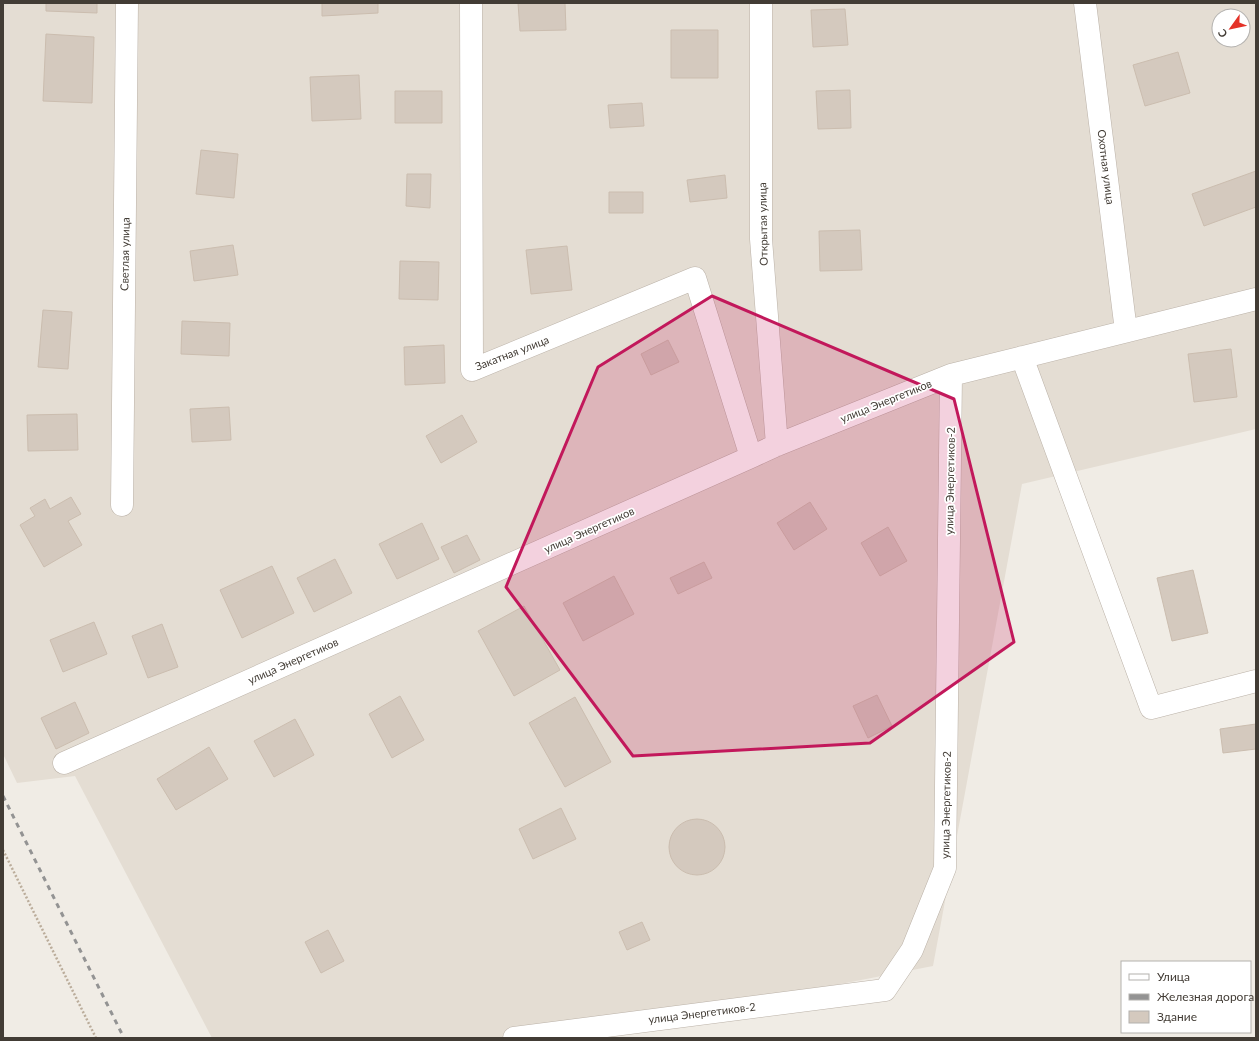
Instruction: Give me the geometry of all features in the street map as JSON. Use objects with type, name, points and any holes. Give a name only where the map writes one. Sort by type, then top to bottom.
[{"type":"street","name":"Светлая улица","points":[[122,505],[128,3]]},
{"type":"street","name":"Закатная улица","points":[[471,3],[472,370],[694,278],[751,457]]},
{"type":"street","name":"Открытая улица","points":[[762,3],[761,239],[777,445]]},
{"type":"street","name":"Охотная улица","points":[[1085,3],[1126,331]]},
{"type":"street","name":"улица Энергетиков","points":[[64,763],[777,445],[951,375],[1256,299]]},
{"type":"street","points":[[1022,357],[1151,708],[1256,681]]},
{"type":"street","name":"улица Энергетиков-2","points":[[514,1038],[885,990],[912,950],[945,868],[951,375]]},
{"type":"path","points":[[3,850],[96,1038]]},
{"type":"highlighted area","points":[[712,296],[954,399],[1014,642],[870,743],[633,756],[506,587],[598,367]]},
{"type":"shaded area","points":[[3,3],[1256,3],[1256,429],[1022,484],[933,966],[562,1038],[212,1038],[75,776],[17,783],[3,754]]},
{"type":"building","points":[[46,3],[97,3],[97,13],[46,11]]},
{"type":"building","points":[[322,3],[378,3],[378,13],[322,16]]},
{"type":"building","points":[[518,3],[565,3],[566,30],[520,31]]},
{"type":"building","points":[[845,9],[848,45],[813,47],[811,10]]},
{"type":"building","points":[[671,30],[718,30],[718,78],[671,78]]},
{"type":"building","points":[[46,34],[94,37],[92,103],[43,101]]},
{"type":"building","points":[[1178,52],[1190,93],[1145,106],[1133,65]]},
{"type":"building","points":[[359,75],[361,119],[312,121],[310,77]]},
{"type":"building","points":[[850,90],[851,128],[818,129],[816,91]]},
{"type":"building","points":[[395,91],[442,91],[442,123],[395,123]]},
{"type":"building","points":[[642,103],[644,126],[610,128],[608,105]]},
{"type":"building","points":[[201,150],[238,154],[234,198],[196,194]]},
{"type":"building","points":[[1256,171],[1256,207],[1204,226],[1192,194]]},
{"type":"building","points":[[407,174],[431,174],[430,208],[406,206]]},
{"type":"building","points":[[725,175],[727,198],[690,202],[687,180]]},
{"type":"building","points":[[609,192],[643,192],[643,213],[609,213]]},
{"type":"building","points":[[860,230],[862,270],[820,271],[819,231]]},
{"type":"building","points":[[233,245],[238,275],[194,281],[190,251]]},
{"type":"building","points":[[567,246],[572,290],[531,294],[526,250]]},
{"type":"building","points":[[400,261],[439,262],[438,300],[399,299]]},
{"type":"building","points":[[43,310],[72,312],[68,369],[38,367]]},
{"type":"building","points":[[182,321],[230,323],[229,356],[181,354]]},
{"type":"building","points":[[668,340],[679,362],[651,375],[641,354]]},
{"type":"building","points":[[444,345],[445,383],[405,385],[404,347]]},
{"type":"building","points":[[1231,349],[1237,397],[1194,402],[1188,354]]},
{"type":"building","points":[[229,407],[231,440],[192,442],[190,409]]},
{"type":"building","points":[[77,414],[78,450],[28,451],[27,415]]},
{"type":"building","points":[[462,415],[477,442],[441,463],[426,436]]},
{"type":"building","points":[[71,497],[81,514],[68,521],[82,545],[44,567],[20,525],[35,516],[30,508],[45,499],[50,509]]},
{"type":"building","points":[[810,502],[827,529],[794,550],[777,523]]},
{"type":"building","points":[[422,523],[439,559],[397,579],[379,544]]},
{"type":"building","points":[[888,527],[907,561],[880,576],[861,543]]},
{"type":"building","points":[[467,535],[480,560],[454,573],[441,547]]},
{"type":"building","points":[[335,559],[352,593],[314,612],[297,578]]},
{"type":"building","points":[[704,562],[712,578],[678,594],[670,578]]},
{"type":"building","points":[[272,566],[294,613],[242,638],[220,590]]},
{"type":"building","points":[[1193,570],[1208,633],[1172,641],[1157,578]]},
{"type":"building","points":[[614,576],[634,614],[583,641],[563,603]]},
{"type":"building","points":[[524,606],[560,670],[514,696],[478,631]]},
{"type":"building","points":[[94,622],[107,654],[63,672],[50,640]]},
{"type":"building","points":[[162,624],[178,667],[148,678],[132,636]]},
{"type":"building","points":[[877,695],[892,726],[868,738],[853,706]]},
{"type":"building","points":[[400,696],[424,740],[392,758],[369,714]]},
{"type":"building","points":[[575,697],[611,762],[565,787],[529,723]]},
{"type":"building","points":[[75,702],[89,733],[56,749],[41,718]]},
{"type":"building","points":[[295,719],[314,755],[274,777],[254,741]]},
{"type":"building","points":[[1256,724],[1256,749],[1223,753],[1220,729]]},
{"type":"building","points":[[209,747],[228,779],[176,810],[157,779]]},
{"type":"building","points":[[561,808],[576,839],[533,859],[519,829]]},
{"type":"building","points":[[697,819],[708,821],[717,827],[723,836],[725,847],[723,858],[717,867],[708,873],[697,875],[686,873],[677,867],[671,858],[669,847],[671,836],[677,827],[686,821]]},
{"type":"building","points":[[642,922],[650,940],[627,950],[619,932]]},
{"type":"building","points":[[328,930],[344,961],[321,973],[305,942]]},
{"type":"railway","points":[[3,796],[124,1038]]}]
